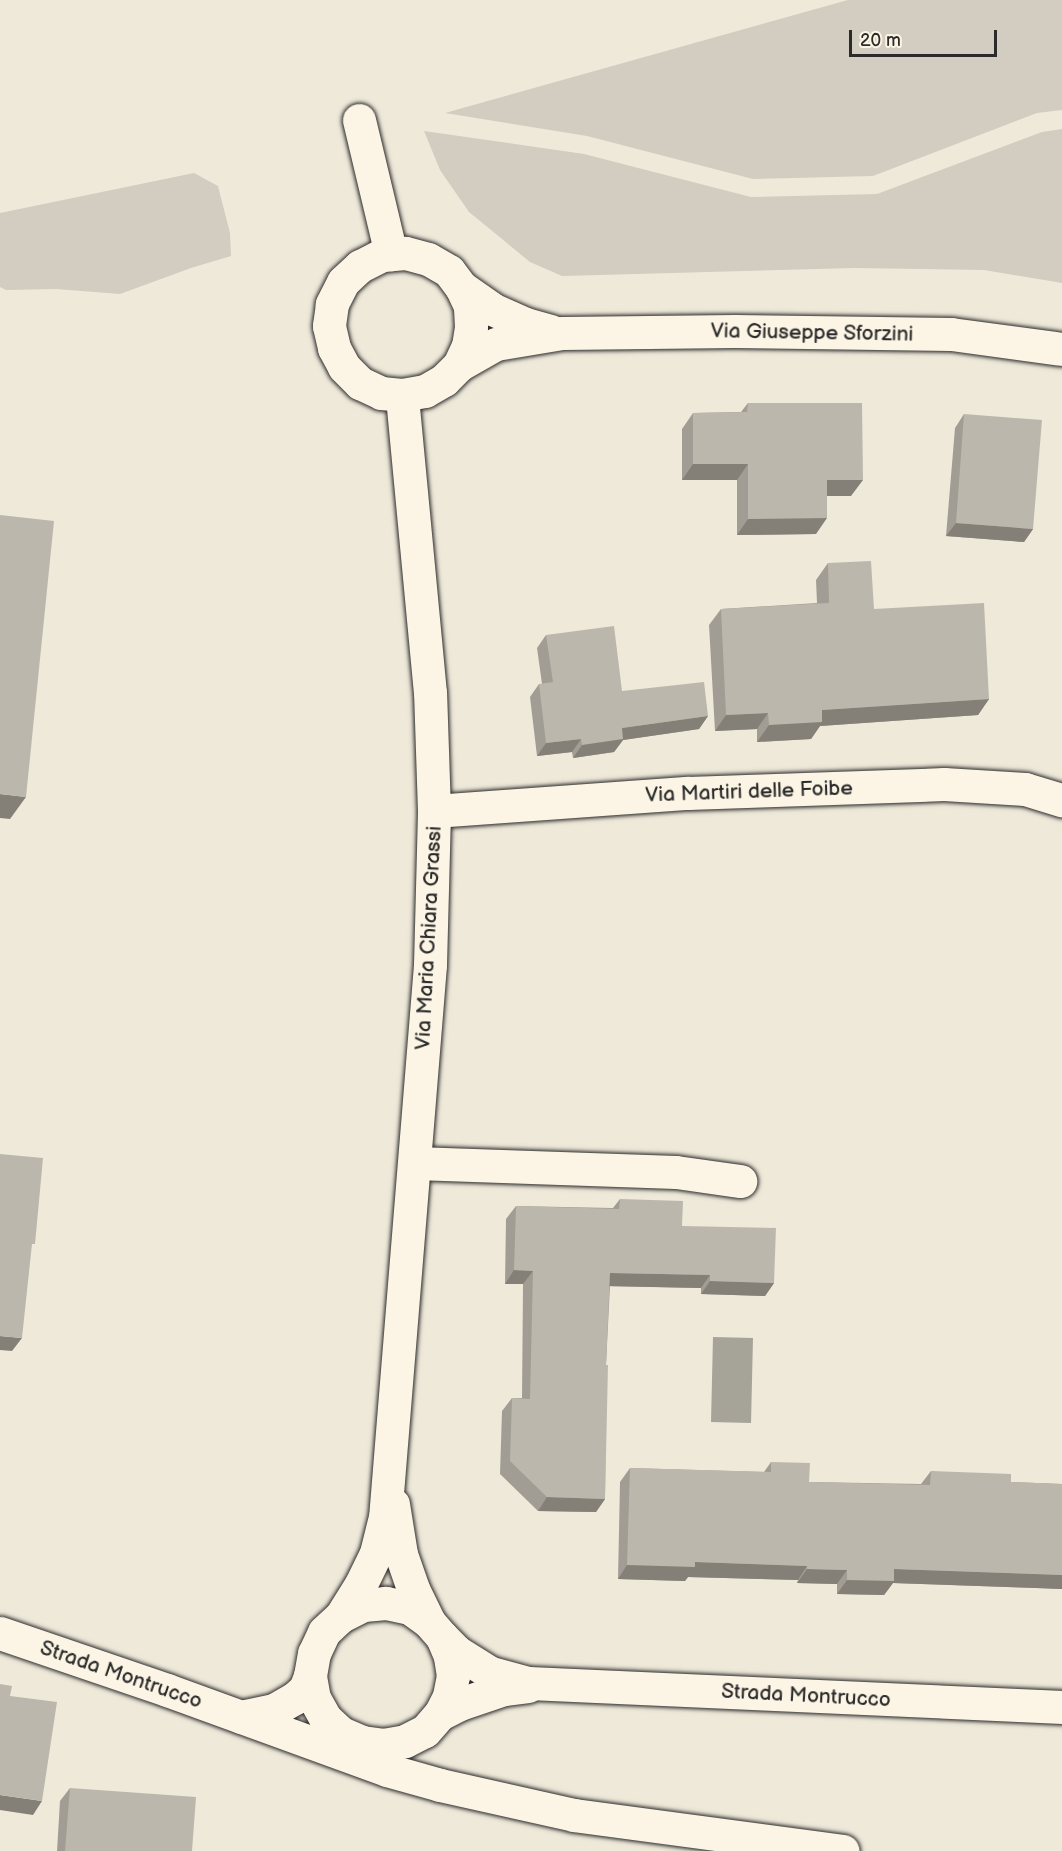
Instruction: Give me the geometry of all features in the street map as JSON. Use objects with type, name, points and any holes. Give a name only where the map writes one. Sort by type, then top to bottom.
[{"type":"street","points":[[359,120],[391,254]]},
{"type":"street","points":[[405,253],[428,259],[448,272],[462,287],[470,306],[471,327],[468,346],[459,364],[444,380],[424,391],[402,395],[381,393],[360,383],[344,367],[334,348],[330,326],[332,304],[343,282],[360,266],[382,255],[405,253]]},
{"type":"street","name":"Via Giuseppe Sforzini","points":[[462,287],[500,313],[526,324],[562,333]]},
{"type":"street","name":"Via Giuseppe Sforzini","points":[[459,364],[496,344],[562,333],[735,331],[951,334],[1062,349]]},
{"type":"street","name":"Via Maria Chiara Grassi","points":[[341,1616],[376,1553],[385,1518],[390,1482],[430,965],[434,811],[430,693],[402,395]]},
{"type":"street","name":"Via Martiri delle Foibe","points":[[434,811],[688,793],[944,784],[1025,789],[1062,800]]},
{"type":"street","points":[[415,1163],[676,1172],[740,1181]]},
{"type":"street","name":"Via Maria Chiara Grassi","points":[[390,1482],[401,1554],[413,1589],[436,1630]]},
{"type":"street","name":"Strada Montrucco","points":[[436,1630],[450,1656],[453,1676],[449,1696],[440,1714],[425,1731],[387,1750],[366,1755],[331,1749],[304,1717],[314,1653],[324,1632],[341,1616],[363,1605],[387,1603],[410,1608],[436,1630],[473,1663],[491,1673],[509,1679],[549,1684],[1062,1707]]},
{"type":"street","name":"Strada Montrucco","points":[[0,1633],[403,1774],[574,1815],[843,1851]]},
{"type":"street","points":[[241,1717],[274,1710],[308,1682]]},
{"type":"street","name":"Strada Montrucco","points":[[308,1682],[325,1718],[341,1733],[362,1742],[383,1745],[403,1742]]},
{"type":"street","name":"Strada Montrucco","points":[[440,1714],[482,1695],[504,1689],[549,1684]]},
{"type":"street","points":[[403,1742],[400,1752],[403,1774]]},
{"type":"shaded area","points":[[848,0],[1062,0],[1062,110],[1037,113],[873,176],[753,179],[587,136],[445,113]]},
{"type":"shaded area","points":[[1062,129],[1062,283],[984,270],[855,268],[562,276],[530,262],[469,212],[440,170],[424,131],[584,154],[751,197],[877,194],[1042,132]]},
{"type":"shaded area","points":[[194,173],[218,186],[230,233],[231,256],[120,294],[56,289],[6,290],[0,287],[0,213]]},
{"type":"shaded area","points":[[713,1337],[753,1338],[751,1423],[711,1422]]},
{"type":"building","points":[[748,403],[862,403],[863,480],[827,480],[827,518],[748,519],[748,464],[693,464],[693,413],[747,412]]},
{"type":"building","points":[[964,414],[1042,420],[1033,529],[956,523]]},
{"type":"building","points":[[0,515],[54,521],[26,797],[0,794]]},
{"type":"building","points":[[871,561],[874,609],[984,603],[989,699],[822,710],[822,722],[769,725],[768,713],[726,715],[721,609],[829,603],[828,563]]},
{"type":"building","points":[[614,626],[622,691],[704,682],[708,716],[622,728],[623,739],[582,745],[581,739],[546,743],[539,684],[553,682],[546,635]]},
{"type":"building","points":[[0,1154],[43,1158],[35,1244],[32,1244],[22,1338],[0,1336]]},
{"type":"building","points":[[620,1199],[683,1201],[682,1226],[776,1228],[774,1283],[710,1281],[710,1275],[610,1273],[606,1365],[608,1365],[605,1499],[547,1497],[510,1461],[512,1398],[530,1399],[533,1271],[514,1270],[516,1206],[619,1209]]},
{"type":"building","points":[[771,1462],[810,1463],[809,1482],[930,1485],[931,1471],[1011,1474],[1011,1482],[1062,1484],[1062,1575],[894,1569],[894,1581],[847,1580],[847,1570],[807,1569],[807,1566],[695,1562],[695,1567],[627,1565],[630,1468],[771,1472]]},
{"type":"building","points":[[0,1684],[12,1686],[10,1696],[57,1702],[42,1801],[0,1795]]},
{"type":"building","points":[[70,1788],[196,1797],[192,1851],[65,1851]]}]
